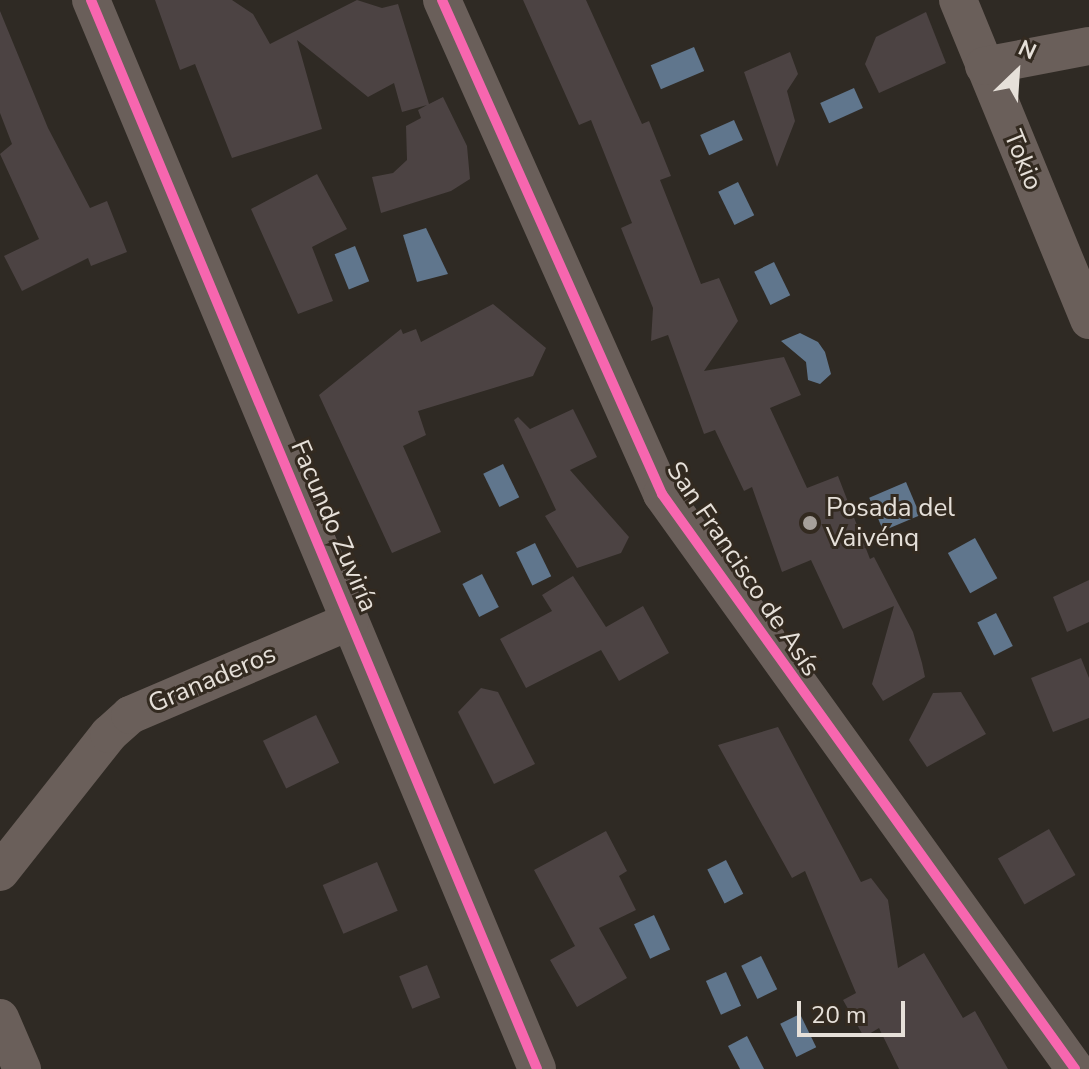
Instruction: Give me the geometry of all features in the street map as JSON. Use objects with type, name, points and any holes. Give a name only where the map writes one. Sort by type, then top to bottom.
[{"type":"street","name":"Facundo Zuviría","points":[[91,0],[537,1069]]},
{"type":"street","name":"San Francisco de Asís","points":[[442,0],[662,494],[1075,1069]]},
{"type":"street","name":"Tokio","points":[[958,0],[1089,320]]},
{"type":"street","points":[[984,66],[1089,46]]},
{"type":"street","name":"Granaderos","points":[[0,872],[109,734],[130,715],[350,621]]},
{"type":"street","points":[[0,1018],[22,1069]]},
{"type":"water","points":[[694,47],[704,71],[661,89],[651,65]]},
{"type":"water","points":[[854,88],[863,108],[829,123],[820,103]]},
{"type":"water","points":[[734,120],[743,140],[709,155],[700,135]]},
{"type":"water","points":[[738,182],[754,215],[734,225],[718,192]]},
{"type":"water","points":[[426,228],[448,274],[417,282],[403,235]]},
{"type":"water","points":[[355,246],[369,281],[349,289],[335,254]]},
{"type":"water","points":[[774,262],[790,295],[770,305],[754,272]]},
{"type":"water","points":[[800,333],[818,342],[825,352],[831,374],[820,384],[808,380],[806,362],[781,341]]},
{"type":"water","points":[[503,464],[519,497],[499,507],[483,474]]},
{"type":"water","points":[[906,482],[920,515],[883,531],[869,498]]},
{"type":"water","points":[[975,538],[997,578],[970,593],[948,553]]},
{"type":"water","points":[[535,543],[551,576],[532,585],[516,552]]},
{"type":"water","points":[[482,574],[499,607],[479,617],[462,584]]},
{"type":"water","points":[[996,613],[1013,646],[994,656],[977,623]]},
{"type":"water","points":[[726,860],[743,894],[725,903],[707,870]]},
{"type":"water","points":[[654,915],[670,949],[650,959],[634,924]]},
{"type":"water","points":[[761,956],[777,989],[757,999],[741,966]]},
{"type":"water","points":[[726,972],[741,1006],[721,1015],[706,981]]},
{"type":"water","points":[[800,1014],[816,1047],[796,1057],[780,1024]]},
{"type":"water","points":[[747,1036],[764,1069],[740,1069],[728,1046]]},
{"type":"building","points":[[155,0],[232,0],[253,14],[270,44],[357,0],[382,8],[398,4],[429,104],[443,97],[467,146],[470,179],[451,191],[381,213],[372,177],[393,173],[407,160],[406,126],[421,118],[418,110],[427,105],[402,112],[394,83],[368,97],[297,40],[322,129],[232,158],[195,64],[180,70]]},
{"type":"building","points":[[523,0],[586,0],[642,124],[649,121],[671,176],[660,180],[701,284],[719,278],[738,321],[704,371],[784,357],[801,395],[770,408],[807,488],[838,476],[870,559],[874,557],[913,632],[922,663],[925,677],[883,701],[872,684],[894,606],[843,629],[811,560],[782,572],[752,487],[744,491],[715,430],[704,434],[668,335],[651,341],[653,308],[621,228],[632,223],[591,120],[579,125]]},
{"type":"building","points":[[0,11],[48,128],[90,208],[107,201],[127,252],[91,266],[88,258],[22,291],[4,256],[39,239],[0,154],[12,144],[0,113]]},
{"type":"building","points":[[926,12],[946,63],[879,93],[865,64],[876,37]]},
{"type":"building","points":[[790,52],[798,74],[787,91],[795,121],[777,167],[744,72]]},
{"type":"building","points":[[317,174],[347,229],[312,247],[333,301],[298,314],[251,209]]},
{"type":"building","points":[[493,304],[546,348],[533,376],[418,411],[426,435],[403,446],[441,532],[392,553],[319,395],[401,329],[403,334],[416,329],[421,342]]},
{"type":"building","points":[[573,409],[597,457],[570,470],[629,537],[621,553],[577,568],[545,516],[556,510],[514,420],[518,417],[530,429]]},
{"type":"building","points":[[573,576],[606,627],[643,606],[669,653],[619,681],[601,650],[526,688],[500,639],[552,611],[542,595]]},
{"type":"building","points":[[1089,580],[1089,622],[1067,632],[1053,597]]},
{"type":"building","points":[[1081,658],[1089,678],[1089,718],[1053,732],[1031,678]]},
{"type":"building","points":[[481,688],[498,692],[535,764],[494,784],[458,712]]},
{"type":"building","points":[[961,692],[986,734],[927,767],[909,740],[933,693]]},
{"type":"building","points":[[316,715],[339,763],[286,788],[263,741]]},
{"type":"building","points":[[778,727],[861,882],[871,878],[888,900],[898,968],[924,953],[963,1018],[975,1011],[1008,1069],[899,1069],[879,1028],[864,1037],[843,1000],[856,993],[805,871],[792,878],[718,745]]},
{"type":"building","points":[[1049,829],[1076,875],[1024,904],[998,858]]},
{"type":"building","points":[[606,831],[627,871],[619,876],[636,910],[599,928],[627,978],[577,1007],[550,960],[575,946],[534,870]]},
{"type":"building","points":[[377,862],[398,911],[343,934],[323,885]]},
{"type":"building","points":[[427,965],[440,997],[412,1009],[399,976]]},
{"type":"cycle path","points":[[91,0],[537,1069]]},
{"type":"cycle path","points":[[442,0],[662,494],[1075,1069]]},
{"type":"place","name":"Posada del Vaivénq","points":[[810,523]]}]
